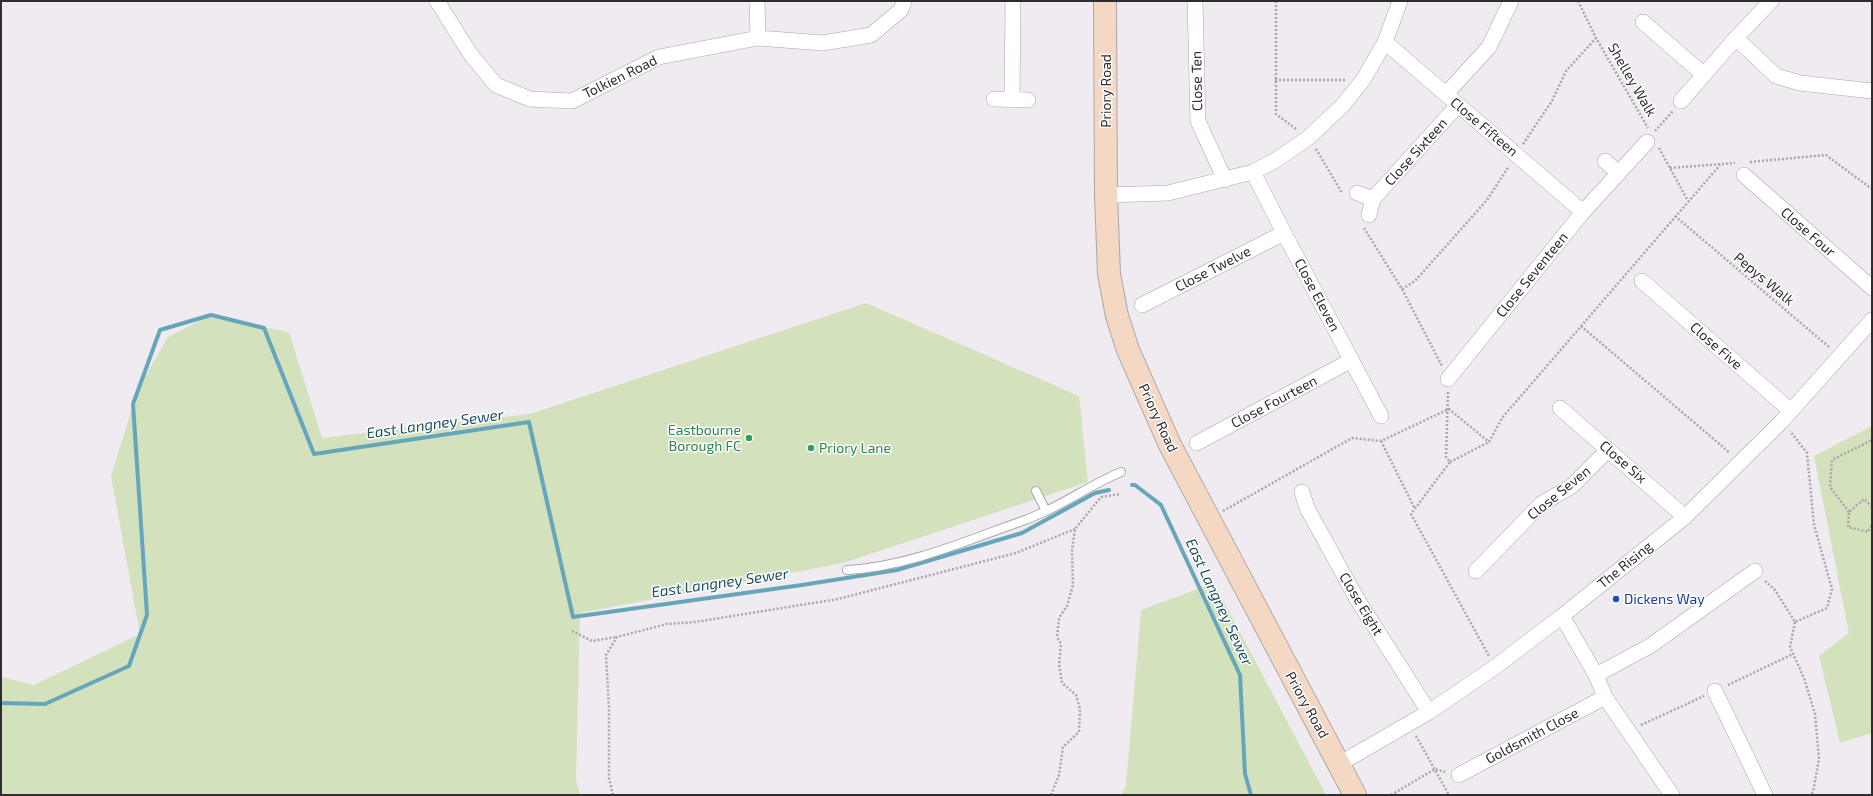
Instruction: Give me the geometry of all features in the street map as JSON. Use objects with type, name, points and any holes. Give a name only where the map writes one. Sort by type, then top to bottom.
[{"type":"street","name":"Tolkien Road","points":[[437,1],[471,55],[496,85],[530,99],[572,101],[659,57],[758,38],[823,43],[871,35],[901,10],[904,1]]},
{"type":"street","points":[[757,1],[758,38]]},
{"type":"street","points":[[1012,100],[1013,1]]},
{"type":"street","name":"Priory Road","points":[[1106,1],[1106,196],[1108,274],[1117,316],[1128,350],[1170,445],[1279,654],[1355,795]]},
{"type":"street","name":"Close Ten","points":[[1195,1],[1198,121],[1225,180]]},
{"type":"street","points":[[1106,196],[1168,193],[1253,172],[1276,160],[1308,138],[1343,105],[1363,80],[1385,42],[1400,1]]},
{"type":"street","points":[[1446,94],[1489,47],[1511,1]]},
{"type":"street","points":[[1681,102],[1736,38],[1772,1]]},
{"type":"street","points":[[1643,22],[1704,75]]},
{"type":"street","points":[[1736,38],[1776,76],[1800,83],[1872,90]]},
{"type":"street","name":"Close Fifteen","points":[[1385,42],[1583,212]]},
{"type":"street","points":[[994,99],[1028,100]]},
{"type":"street","name":"Close Sixteen","points":[[1365,219],[1373,199],[1458,105]]},
{"type":"street","name":"Close Seventeen","points":[[1448,379],[1583,212],[1649,139]]},
{"type":"street","points":[[1606,161],[1618,173]]},
{"type":"street","name":"Close Eleven","points":[[1253,172],[1284,234],[1381,416]]},
{"type":"street","name":"Close Four","points":[[1744,175],[1872,288]]},
{"type":"street","points":[[1351,195],[1373,199]]},
{"type":"street","name":"Close Twelve","points":[[1142,305],[1284,234]]},
{"type":"street","name":"Close Five","points":[[1642,281],[1787,416]]},
{"type":"street","name":"The Rising","points":[[1339,764],[1429,712],[1495,667],[1562,616],[1685,516],[1787,416],[1872,320]]},
{"type":"street","name":"Close Fourteen","points":[[1197,443],[1352,360]]},
{"type":"street","name":"Close Six","points":[[1560,408],[1685,516]]},
{"type":"street","name":"Close Seven","points":[[1476,571],[1541,504],[1572,486],[1608,450]]},
{"type":"street","name":"Close Eight","points":[[1302,492],[1307,508],[1357,599],[1429,712]]},
{"type":"street","points":[[1596,675],[1650,646],[1756,571]]},
{"type":"street","points":[[1562,616],[1596,675],[1605,698],[1672,795]]},
{"type":"street","points":[[1715,691],[1765,795]]},
{"type":"street","name":"Goldsmith Close","points":[[1460,775],[1605,698]]},
{"type":"lane","points":[[847,570],[898,563],[1021,521],[1078,496],[1104,479],[1121,472]]},
{"type":"lane","points":[[1036,491],[1046,511]]},
{"type":"path","points":[[1276,1],[1276,114],[1308,138],[1351,195]]},
{"type":"path","name":"Shelley Walk","points":[[1578,1],[1649,139],[1670,168],[1688,201]]},
{"type":"path","points":[[1402,289],[1415,281],[1487,200],[1552,101],[1566,71],[1596,38]]},
{"type":"path","points":[[1275,80],[1363,80]]},
{"type":"path","points":[[1649,139],[1681,102]]},
{"type":"path","points":[[1670,168],[1826,155],[1872,190]]},
{"type":"path","points":[[1495,667],[1411,514],[1450,462],[1489,442],[1502,418],[1720,165]]},
{"type":"path","name":"Pepys Walk","points":[[1675,216],[1840,357]]},
{"type":"path","points":[[1365,219],[1448,379],[1446,457],[1450,462]]},
{"type":"path","points":[[1581,326],[1741,461]]},
{"type":"path","points":[[1209,518],[1352,438],[1380,441],[1448,409]]},
{"type":"path","points":[[1448,409],[1489,442]]},
{"type":"path","points":[[1787,416],[1807,453],[1814,525],[1832,589],[1827,608],[1795,622]]},
{"type":"path","points":[[1872,440],[1832,460],[1830,487],[1849,512],[1848,527],[1868,532],[1872,524]]},
{"type":"path","points":[[1380,441],[1415,509]]},
{"type":"path","points":[[572,631],[592,641],[617,637],[667,624],[695,622],[838,599],[1016,553],[1075,529],[1101,497],[1120,494]]},
{"type":"path","points":[[1849,512],[1864,499],[1872,507]]},
{"type":"path","points":[[1051,795],[1059,775],[1063,747],[1079,732],[1080,709],[1076,695],[1062,683],[1059,665],[1061,644],[1057,637],[1059,618],[1067,606],[1073,585],[1072,550],[1075,529]]},
{"type":"path","points":[[1756,571],[1775,590],[1795,622],[1790,647],[1804,678],[1815,714],[1819,759],[1815,794],[1810,795]]},
{"type":"path","points":[[613,795],[609,778],[609,708],[606,655],[617,637]]},
{"type":"path","points":[[1408,723],[1449,795]]},
{"type":"path","points":[[1391,795],[1435,769],[1460,775]]},
{"type":"green space","points":[[866,303],[1079,396],[1088,482],[843,563],[580,613],[576,779],[580,795],[1,795],[1,677],[34,685],[140,634],[111,476],[138,389],[168,337],[207,317],[289,332],[322,438],[530,414]]},
{"type":"green space","points":[[1872,426],[1872,733],[1840,743],[1819,656],[1849,633],[1814,456]]},
{"type":"green space","points":[[1214,583],[1326,795],[1121,795],[1126,786],[1141,610]]},
{"type":"waterway","name":"East Langney Sewer","points":[[1,703],[45,704],[129,666],[147,615],[133,404],[160,330],[211,315],[264,328],[314,454],[529,422],[573,617],[802,585],[897,570],[1022,533],[1095,493],[1109,490]]},
{"type":"waterway","name":"East Langney Sewer","points":[[1132,485],[1135,485],[1161,505],[1240,675],[1245,774],[1251,795]]},
{"type":"place","name":"Eastbourne Borough FC","points":[[749,438]]},
{"type":"place","name":"Priory Lane","points":[[811,448]]},
{"type":"place","name":"Dickens Way","points":[[1616,599]]}]
